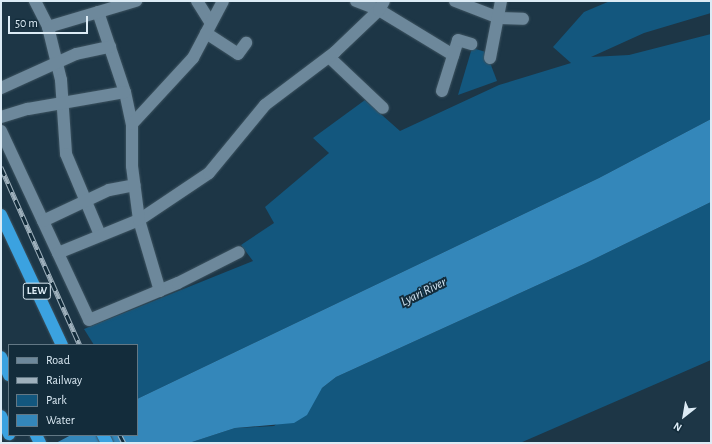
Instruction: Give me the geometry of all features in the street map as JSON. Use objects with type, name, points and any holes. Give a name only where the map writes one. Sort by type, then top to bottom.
[{"type":"highway","name":"LEW","points":[[1,215],[62,344]]},
{"type":"highway","points":[[1,357],[8,373]]},
{"type":"highway","points":[[1,416],[8,432]]},
{"type":"street","points":[[48,27],[136,1]]},
{"type":"street","points":[[198,1],[209,28],[238,54],[246,43]]},
{"type":"street","points":[[132,124],[193,58],[223,1]]},
{"type":"street","points":[[356,1],[381,5],[453,55]]},
{"type":"street","points":[[455,1],[499,18],[523,19]]},
{"type":"street","points":[[490,58],[499,18],[501,1]]},
{"type":"street","points":[[38,2],[48,27],[58,64],[63,103],[66,154],[100,236]]},
{"type":"street","points":[[58,252],[139,220],[209,173],[265,105],[329,57],[381,5]]},
{"type":"street","points":[[98,12],[125,92],[132,124],[135,185],[139,220],[160,291]]},
{"type":"street","points":[[442,91],[458,40],[471,44]]},
{"type":"street","points":[[1,88],[58,64],[76,54],[110,47]]},
{"type":"street","points":[[329,57],[383,108]]},
{"type":"street","points":[[1,117],[63,103],[125,92]]},
{"type":"street","points":[[1,131],[89,320],[160,291],[240,252]]},
{"type":"street","points":[[43,221],[109,190],[135,185]]},
{"type":"green space","points":[[610,1],[711,1],[711,13],[644,33],[591,57],[629,55],[711,34],[711,119],[599,178],[138,399],[138,344],[93,344],[84,329],[253,261],[241,245],[274,223],[265,207],[329,153],[313,138],[365,100],[400,131],[499,85],[571,63],[553,47],[584,12]]},
{"type":"green space","points":[[472,48],[486,52],[497,81],[458,95]]},
{"type":"green space","points":[[711,202],[711,360],[520,443],[189,443],[235,428],[274,426],[336,377],[586,263]]},
{"type":"water","name":"Lyari River","points":[[711,119],[711,202],[586,263],[336,377],[322,388],[307,415],[294,423],[235,428],[189,443],[56,443],[69,436],[138,436],[138,399],[599,178]]},
{"type":"railway","points":[[1,167],[80,344]]},
{"type":"railway","points":[[120,436],[124,443]]}]
